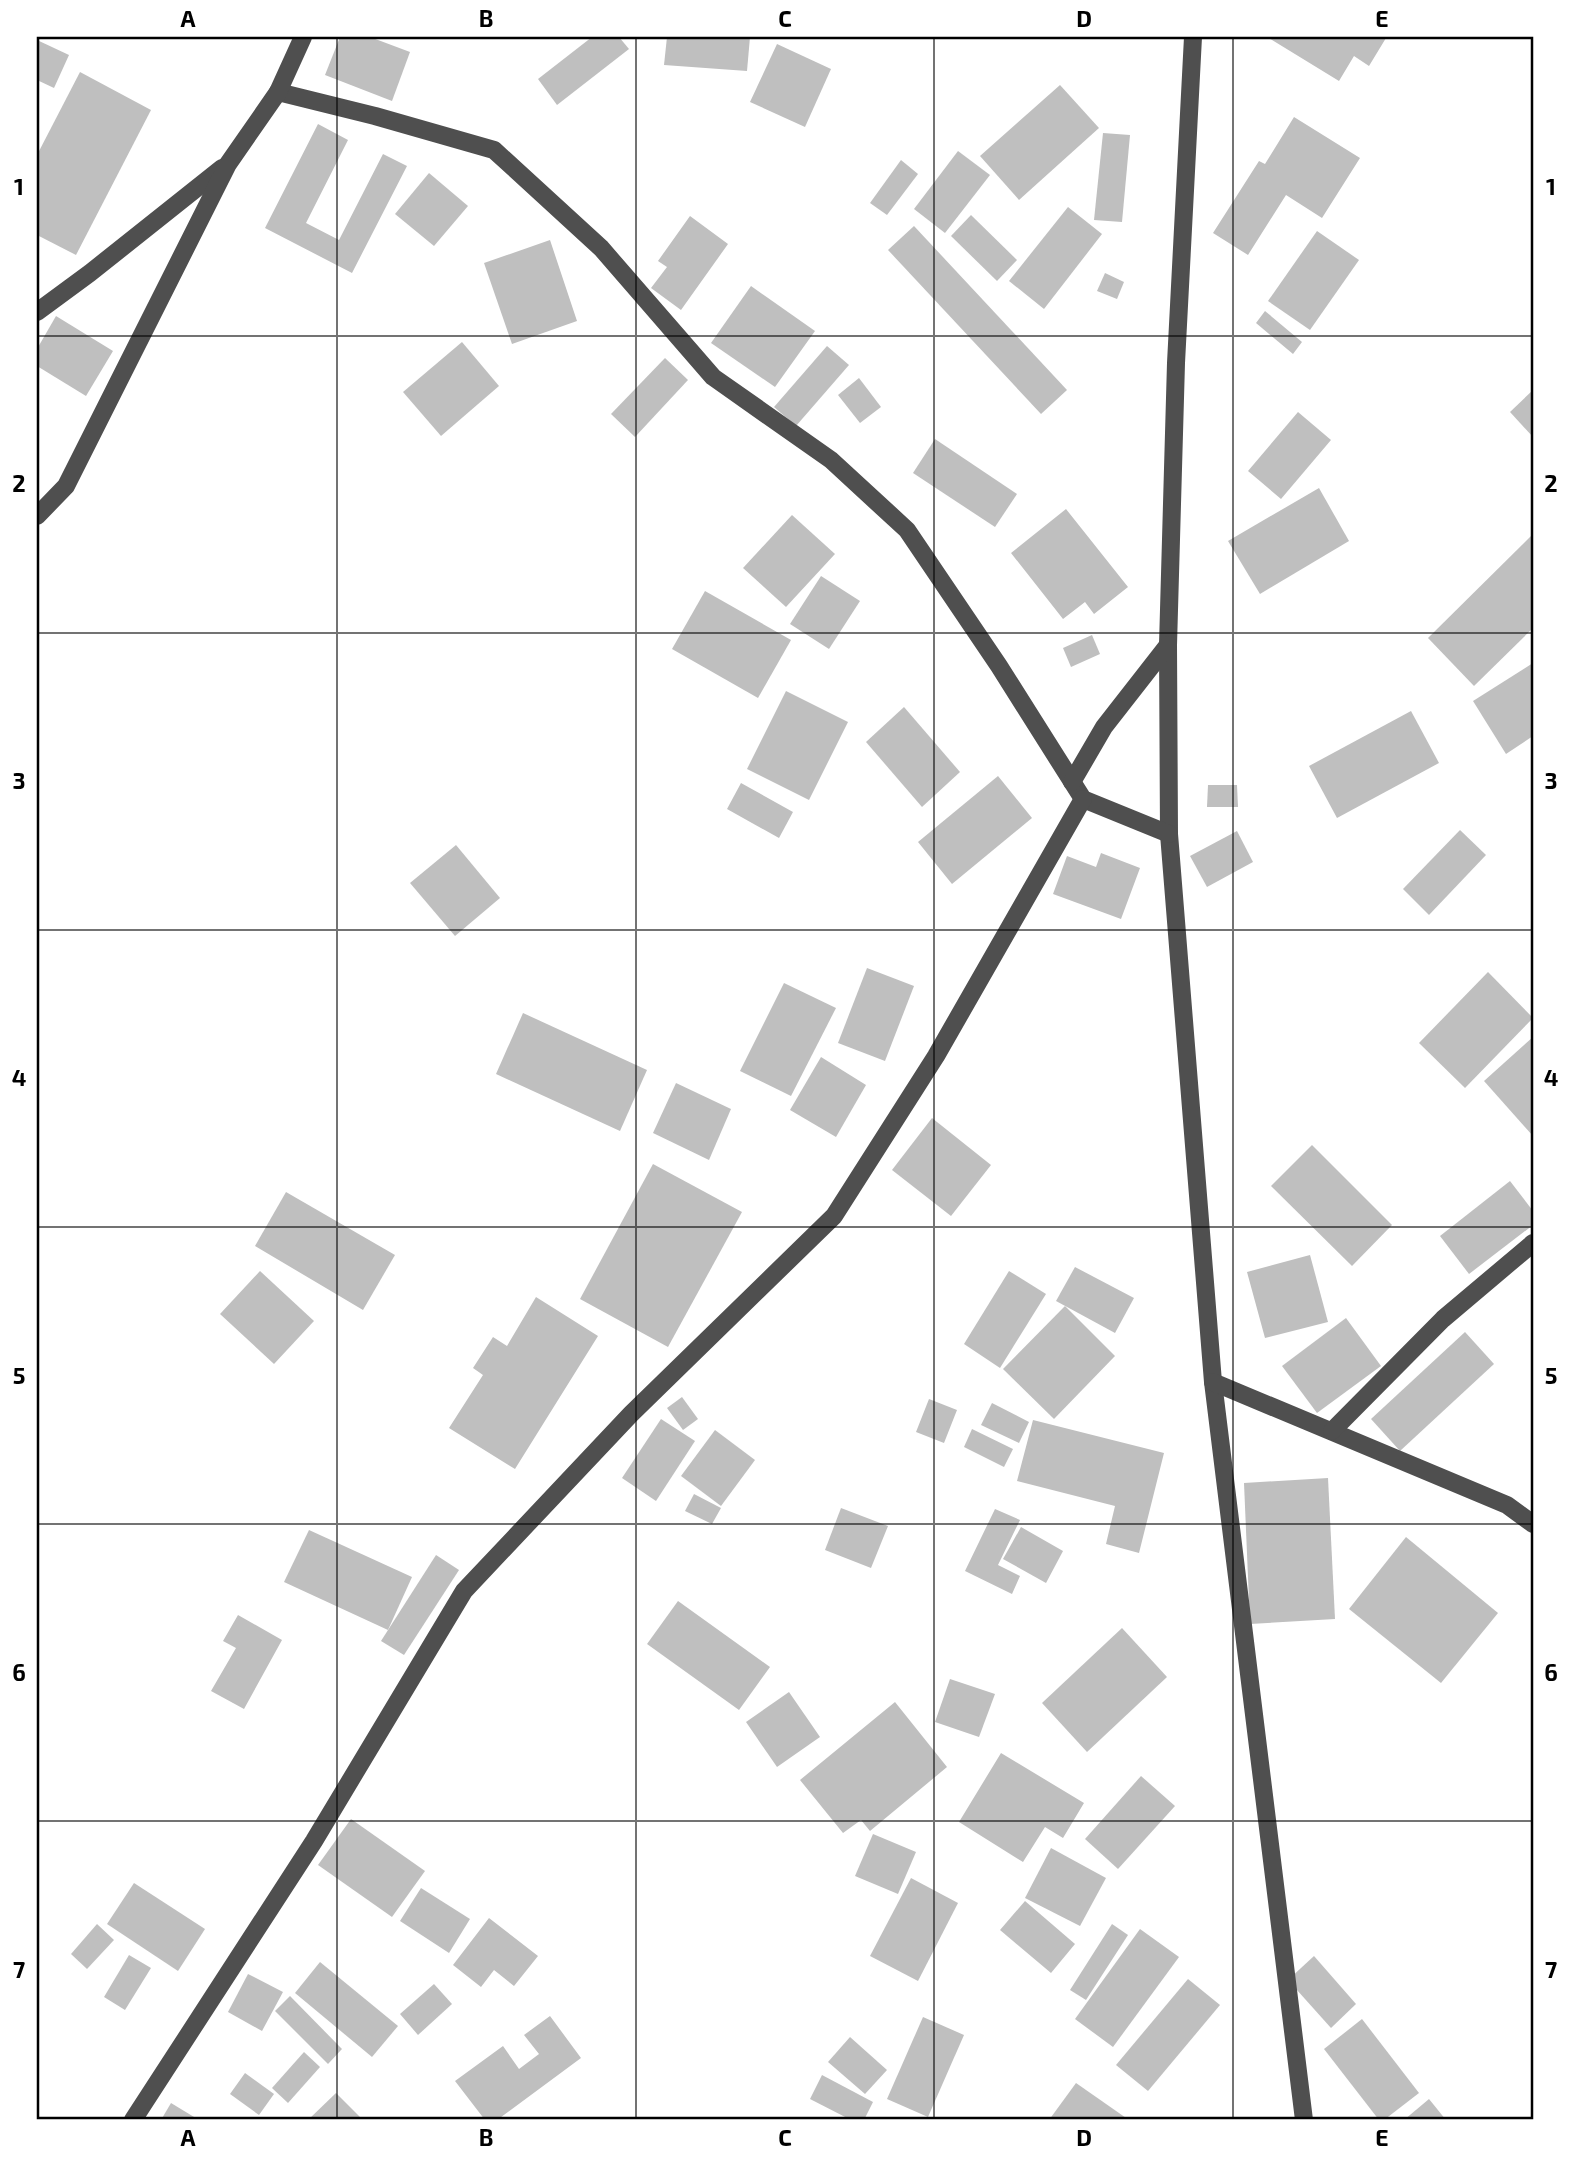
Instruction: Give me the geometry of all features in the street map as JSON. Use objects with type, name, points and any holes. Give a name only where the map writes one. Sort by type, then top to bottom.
[{"type":"street","points":[[37,516],[66,486],[228,164],[278,92],[303,37]]},
{"type":"street","points":[[1194,37],[1176,363],[1168,645],[1168,834],[1213,1382],[1304,2120]]},
{"type":"street","points":[[278,92],[494,150],[601,248],[713,377],[831,460],[907,530],[999,666],[1083,799],[1168,834]]},
{"type":"street","points":[[37,312],[228,164]]},
{"type":"street","points":[[1072,782],[1104,727],[1168,645]]},
{"type":"street","points":[[133,2120],[314,1841],[464,1591],[631,1414],[834,1216],[936,1056],[1083,799]]},
{"type":"street","points":[[1332,1431],[1443,1319],[1533,1243]]},
{"type":"street","points":[[1213,1382],[1507,1505],[1533,1524]]},
{"type":"building","points":[[340,37],[370,37],[410,52],[392,101],[325,75]]},
{"type":"building","points":[[592,37],[619,37],[629,49],[557,105],[538,79]]},
{"type":"building","points":[[667,37],[750,37],[747,71],[664,65]]},
{"type":"building","points":[[1267,37],[1386,38],[1369,66],[1354,56],[1339,81]]},
{"type":"building","points":[[37,40],[69,55],[54,88],[37,80]]},
{"type":"building","points":[[777,44],[831,69],[805,127],[750,102]]},
{"type":"building","points":[[80,72],[151,110],[76,255],[37,235],[37,155]]},
{"type":"building","points":[[1060,85],[1099,128],[1019,200],[980,156]]},
{"type":"building","points":[[1294,117],[1360,158],[1322,218],[1286,195],[1248,255],[1213,233],[1259,161],[1265,164]]},
{"type":"building","points":[[318,124],[348,140],[306,223],[339,240],[383,154],[407,166],[352,273],[265,228]]},
{"type":"building","points":[[1103,133],[1130,135],[1122,222],[1094,220]]},
{"type":"building","points":[[958,151],[990,175],[945,233],[914,209]]},
{"type":"building","points":[[901,160],[918,174],[887,215],[870,203]]},
{"type":"building","points":[[429,173],[468,206],[434,246],[395,214]]},
{"type":"building","points":[[1068,207],[1102,234],[1044,309],[1009,281]]},
{"type":"building","points":[[971,215],[1017,260],[997,281],[951,236]]},
{"type":"building","points":[[690,216],[728,244],[681,310],[651,288],[667,267],[658,261]]},
{"type":"building","points":[[914,226],[1067,390],[1041,414],[888,250]]},
{"type":"building","points":[[1317,231],[1359,260],[1310,330],[1268,301]]},
{"type":"building","points":[[550,240],[577,321],[512,344],[484,263]]},
{"type":"building","points":[[1105,273],[1124,282],[1117,299],[1097,291]]},
{"type":"building","points":[[751,286],[815,331],[775,387],[711,343]]},
{"type":"building","points":[[1265,311],[1302,342],[1293,354],[1256,323]]},
{"type":"building","points":[[56,316],[113,351],[86,396],[37,366],[37,349]]},
{"type":"building","points":[[462,342],[499,386],[441,436],[403,392]]},
{"type":"building","points":[[827,346],[849,365],[796,426],[774,407]]},
{"type":"building","points":[[665,358],[688,380],[635,437],[611,414]]},
{"type":"building","points":[[859,378],[881,407],[860,423],[838,395]]},
{"type":"building","points":[[1533,390],[1533,437],[1510,412]]},
{"type":"building","points":[[1298,412],[1331,440],[1281,499],[1248,471]]},
{"type":"building","points":[[935,439],[1017,494],[995,527],[913,473]]},
{"type":"building","points":[[1319,488],[1349,541],[1260,594],[1228,541]]},
{"type":"building","points":[[1066,509],[1128,587],[1094,614],[1085,602],[1063,619],[1011,553]]},
{"type":"building","points":[[792,515],[835,554],[786,607],[743,568]]},
{"type":"building","points":[[1533,534],[1533,628],[1474,686],[1428,638]]},
{"type":"building","points":[[821,576],[860,601],[829,649],[790,624]]},
{"type":"building","points":[[705,591],[791,640],[758,698],[672,649]]},
{"type":"building","points":[[1092,635],[1100,654],[1071,667],[1063,648]]},
{"type":"building","points":[[1533,663],[1533,736],[1506,754],[1473,701]]},
{"type":"building","points":[[786,691],[848,722],[809,800],[747,769]]},
{"type":"building","points":[[904,707],[960,772],[922,807],[866,742]]},
{"type":"building","points":[[1411,711],[1439,763],[1337,818],[1309,766]]},
{"type":"building","points":[[998,776],[1032,818],[952,884],[918,842]]},
{"type":"building","points":[[741,783],[793,812],[779,838],[727,809]]},
{"type":"building","points":[[1208,785],[1237,785],[1238,807],[1207,807]]},
{"type":"building","points":[[1460,830],[1486,855],[1429,915],[1403,889]]},
{"type":"building","points":[[1237,831],[1253,862],[1207,887],[1190,856]]},
{"type":"building","points":[[456,845],[500,898],[455,936],[410,883]]},
{"type":"building","points":[[1101,853],[1140,868],[1121,919],[1053,894],[1067,856],[1096,867]]},
{"type":"building","points":[[867,968],[914,986],[885,1061],[838,1043]]},
{"type":"building","points":[[1488,972],[1533,1018],[1465,1088],[1419,1043]]},
{"type":"building","points":[[784,983],[836,1008],[791,1096],[740,1071]]},
{"type":"building","points":[[523,1013],[647,1070],[620,1131],[496,1074]]},
{"type":"building","points":[[1533,1037],[1533,1136],[1484,1081]]},
{"type":"building","points":[[821,1057],[866,1085],[836,1137],[790,1110]]},
{"type":"building","points":[[676,1083],[731,1109],[709,1160],[653,1133]]},
{"type":"building","points":[[932,1118],[991,1165],[951,1216],[892,1170]]},
{"type":"building","points":[[1312,1145],[1392,1225],[1352,1266],[1271,1186]]},
{"type":"building","points":[[653,1164],[742,1212],[668,1347],[580,1299]]},
{"type":"building","points":[[1510,1181],[1533,1211],[1533,1225],[1469,1274],[1440,1236]]},
{"type":"building","points":[[286,1192],[395,1255],[363,1310],[255,1246]]},
{"type":"building","points":[[1310,1255],[1328,1322],[1265,1338],[1247,1272]]},
{"type":"building","points":[[1075,1267],[1134,1298],[1115,1333],[1056,1301]]},
{"type":"building","points":[[260,1271],[314,1321],[274,1364],[220,1314]]},
{"type":"building","points":[[1009,1271],[1046,1294],[1000,1368],[964,1344]]},
{"type":"building","points":[[536,1297],[598,1336],[515,1469],[449,1428],[483,1375],[473,1368],[493,1337],[507,1346]]},
{"type":"building","points":[[1065,1306],[1115,1356],[1054,1419],[1003,1369]]},
{"type":"building","points":[[1346,1318],[1381,1366],[1317,1413],[1282,1366]]},
{"type":"building","points":[[1465,1332],[1494,1364],[1400,1451],[1371,1419]]},
{"type":"building","points":[[682,1397],[698,1419],[683,1430],[667,1408]]},
{"type":"building","points":[[929,1399],[957,1410],[944,1443],[916,1432]]},
{"type":"building","points":[[992,1403],[1029,1422],[1019,1443],[981,1425]]},
{"type":"building","points":[[661,1419],[695,1441],[656,1501],[622,1478]]},
{"type":"building","points":[[1033,1420],[1164,1453],[1139,1553],[1106,1544],[1115,1506],[1017,1481]]},
{"type":"building","points":[[972,1429],[1013,1449],[1004,1467],[964,1447]]},
{"type":"building","points":[[715,1430],[755,1460],[721,1506],[681,1476]]},
{"type":"building","points":[[1328,1478],[1335,1619],[1250,1624],[1244,1483]]},
{"type":"building","points":[[694,1494],[721,1508],[712,1524],[685,1511]]},
{"type":"building","points":[[841,1508],[888,1526],[871,1568],[825,1550]]},
{"type":"building","points":[[995,1509],[1020,1520],[998,1565],[1020,1576],[1012,1594],[965,1571]]},
{"type":"building","points":[[1021,1527],[1063,1551],[1046,1583],[1003,1559]]},
{"type":"building","points":[[309,1530],[412,1577],[388,1630],[284,1582]]},
{"type":"building","points":[[1406,1537],[1498,1613],[1441,1683],[1349,1609]]},
{"type":"building","points":[[436,1555],[459,1570],[404,1655],[381,1641]]},
{"type":"building","points":[[678,1601],[770,1667],[739,1710],[647,1644]]},
{"type":"building","points":[[238,1615],[282,1640],[244,1709],[211,1691],[236,1648],[223,1641]]},
{"type":"building","points":[[1122,1628],[1167,1677],[1087,1752],[1042,1703]]},
{"type":"building","points":[[950,1679],[995,1694],[979,1737],[935,1722]]},
{"type":"building","points":[[789,1692],[820,1737],[777,1767],[746,1722]]},
{"type":"building","points":[[895,1702],[947,1767],[870,1831],[861,1820],[843,1833],[800,1780]]},
{"type":"building","points":[[1001,1753],[1084,1803],[1063,1838],[1045,1827],[1023,1862],[959,1822]]},
{"type":"building","points":[[1141,1776],[1175,1806],[1118,1869],[1085,1839]]},
{"type":"building","points":[[351,1819],[425,1871],[392,1917],[318,1865]]},
{"type":"building","points":[[873,1834],[916,1852],[898,1894],[855,1876]]},
{"type":"building","points":[[1051,1848],[1106,1878],[1080,1926],[1025,1898]]},
{"type":"building","points":[[911,1878],[958,1903],[918,1981],[870,1956]]},
{"type":"building","points":[[134,1883],[205,1929],[178,1971],[107,1924]]},
{"type":"building","points":[[421,1888],[470,1919],[449,1953],[400,1921]]},
{"type":"building","points":[[1025,1901],[1075,1944],[1051,1973],[1000,1930]]},
{"type":"building","points":[[489,1918],[538,1956],[514,1986],[494,1970],[481,1987],[453,1965]]},
{"type":"building","points":[[97,1924],[114,1940],[87,1969],[71,1954]]},
{"type":"building","points":[[1112,1924],[1128,1935],[1086,2000],[1070,1990]]},
{"type":"building","points":[[1140,1929],[1179,1957],[1113,2047],[1075,2019]]},
{"type":"building","points":[[129,1955],[151,1968],[125,2010],[104,1997]]},
{"type":"building","points":[[1314,1956],[1356,2004],[1331,2028],[1288,1980]]},
{"type":"building","points":[[320,1962],[398,2026],[372,2057],[295,1993]]},
{"type":"building","points":[[248,1974],[283,1992],[262,2031],[228,2012]]},
{"type":"building","points":[[1188,1979],[1220,2005],[1148,2091],[1116,2065]]},
{"type":"building","points":[[434,1984],[452,2004],[418,2035],[400,2014]]},
{"type":"building","points":[[290,1996],[342,2049],[328,2064],[275,2011]]},
{"type":"building","points":[[550,2016],[581,2058],[497,2120],[485,2120],[455,2081],[503,2046],[519,2069],[539,2054],[524,2035]]},
{"type":"building","points":[[923,2017],[964,2035],[928,2117],[887,2099]]},
{"type":"building","points":[[1362,2019],[1419,2093],[1384,2120],[1379,2120],[1324,2049]]},
{"type":"building","points":[[850,2037],[887,2070],[865,2094],[828,2062]]},
{"type":"building","points":[[304,2052],[320,2067],[288,2103],[272,2088]]},
{"type":"building","points":[[245,2073],[274,2094],[259,2115],[230,2094]]},
{"type":"building","points":[[822,2075],[873,2102],[864,2120],[851,2120],[810,2099]]},
{"type":"building","points":[[1076,2083],[1129,2120],[1049,2120]]},
{"type":"building","points":[[336,2093],[363,2120],[308,2120]]},
{"type":"building","points":[[1429,2099],[1446,2120],[1404,2120]]},
{"type":"building","points":[[171,2103],[199,2120],[161,2120]]}]
